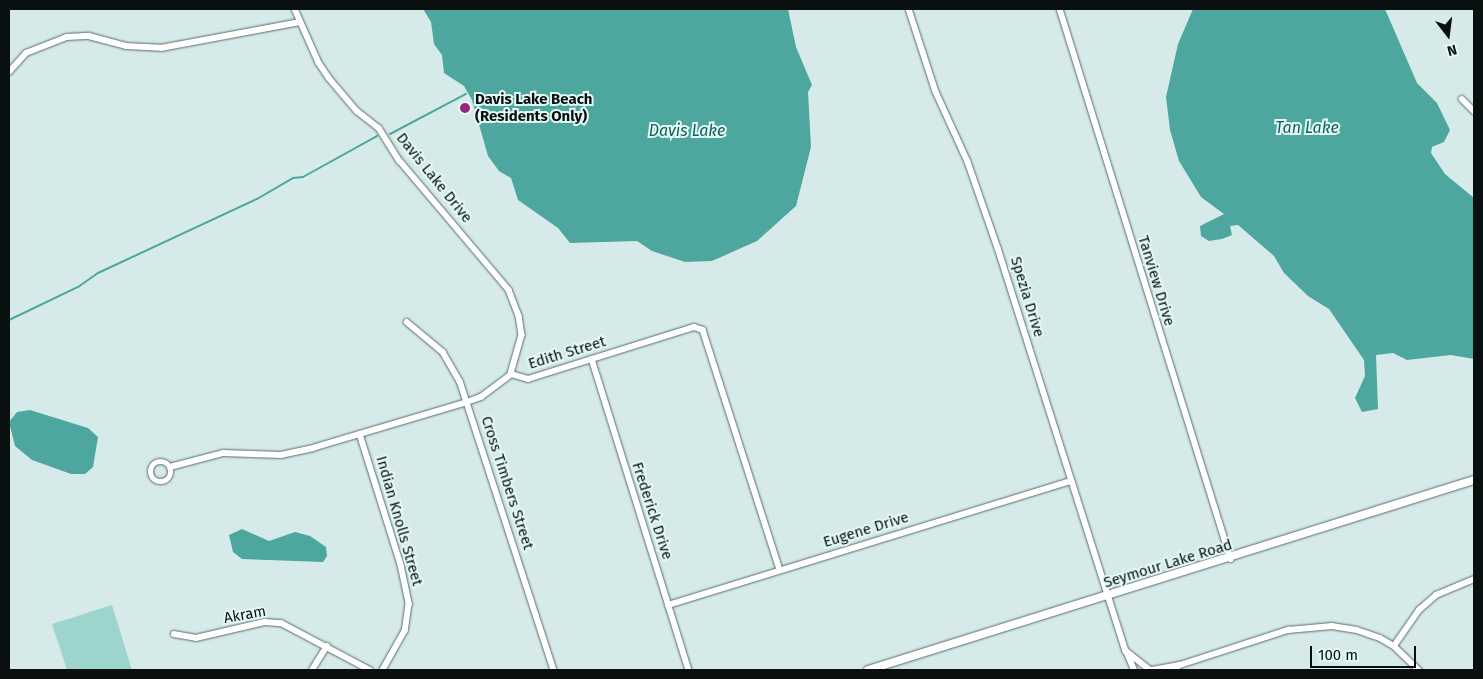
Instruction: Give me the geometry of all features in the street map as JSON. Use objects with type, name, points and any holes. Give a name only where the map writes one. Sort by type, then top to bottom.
[{"type":"street","name":"Davis Lake Drive","points":[[296,9],[300,22],[329,78],[357,111],[379,128],[400,161],[509,290],[520,316],[522,335],[511,374]]},
{"type":"street","name":"Spezia Drive","points":[[909,9],[936,92],[968,162],[998,248],[1107,597],[1134,670]]},
{"type":"street","name":"Tanview Drive","points":[[1060,9],[1231,559]]},
{"type":"street","points":[[9,72],[26,53],[67,37],[89,36],[126,46],[161,48],[300,22]]},
{"type":"street","points":[[1462,99],[1474,111]]},
{"type":"street","name":"Cross Timbers Street","points":[[407,322],[443,352],[454,366],[554,670]]},
{"type":"street","name":"Edith Street","points":[[170,466],[223,453],[294,453],[481,397],[511,374],[528,379],[694,327],[703,330],[780,570]]},
{"type":"street","name":"Frederick Drive","points":[[592,359],[689,670]]},
{"type":"street","name":"Indian Knolls Street","points":[[360,434],[400,565],[408,604],[404,631],[383,670]]},
{"type":"street","name":"Seymour Lake Road","points":[[868,670],[1231,559],[1474,480]]},
{"type":"street","name":"Eugene Drive","points":[[668,605],[1071,481]]},
{"type":"street","points":[[1394,646],[1419,610],[1436,595],[1474,579]]},
{"type":"street","name":"Akram","points":[[174,634],[196,638],[264,622],[281,623],[370,670]]},
{"type":"street","points":[[1126,650],[1150,670],[1180,665],[1220,650],[1312,626],[1357,630],[1394,646],[1419,670]]},
{"type":"street","points":[[312,670],[327,646]]},
{"type":"street","points":[[1174,670],[1180,665]]},
{"type":"shaded area","points":[[112,605],[132,670],[67,670],[52,624]]},
{"type":"water","name":"Davis Lake","points":[[423,9],[788,9],[796,47],[812,85],[808,92],[811,147],[796,206],[757,241],[712,261],[685,262],[652,251],[637,241],[570,243],[558,228],[518,200],[511,178],[499,171],[488,156],[472,100],[464,86],[444,73],[442,55],[434,44],[431,22]]},
{"type":"water","name":"Tan Lake","points":[[1193,9],[1385,9],[1417,83],[1437,103],[1450,130],[1444,142],[1432,147],[1431,153],[1445,174],[1474,198],[1474,359],[1451,355],[1407,360],[1393,353],[1376,355],[1378,409],[1362,412],[1355,398],[1365,376],[1364,360],[1329,309],[1308,296],[1284,273],[1274,256],[1238,225],[1230,226],[1232,235],[1222,239],[1209,241],[1201,236],[1200,226],[1224,214],[1201,197],[1179,161],[1170,130],[1166,97],[1178,44]]},
{"type":"water","points":[[30,410],[88,428],[98,437],[93,467],[85,474],[71,474],[32,460],[15,446],[9,422],[17,412]]},
{"type":"water","points":[[242,529],[269,541],[295,532],[310,536],[326,547],[327,556],[323,562],[242,559],[233,552],[229,535]]},
{"type":"waterway","points":[[390,134],[466,94]]},
{"type":"waterway","points":[[9,320],[78,287],[98,273],[257,199],[293,178],[303,177],[377,136]]},
{"type":"place","name":"Davis Lake Beach (Residents Only)","points":[[465,108]]}]
